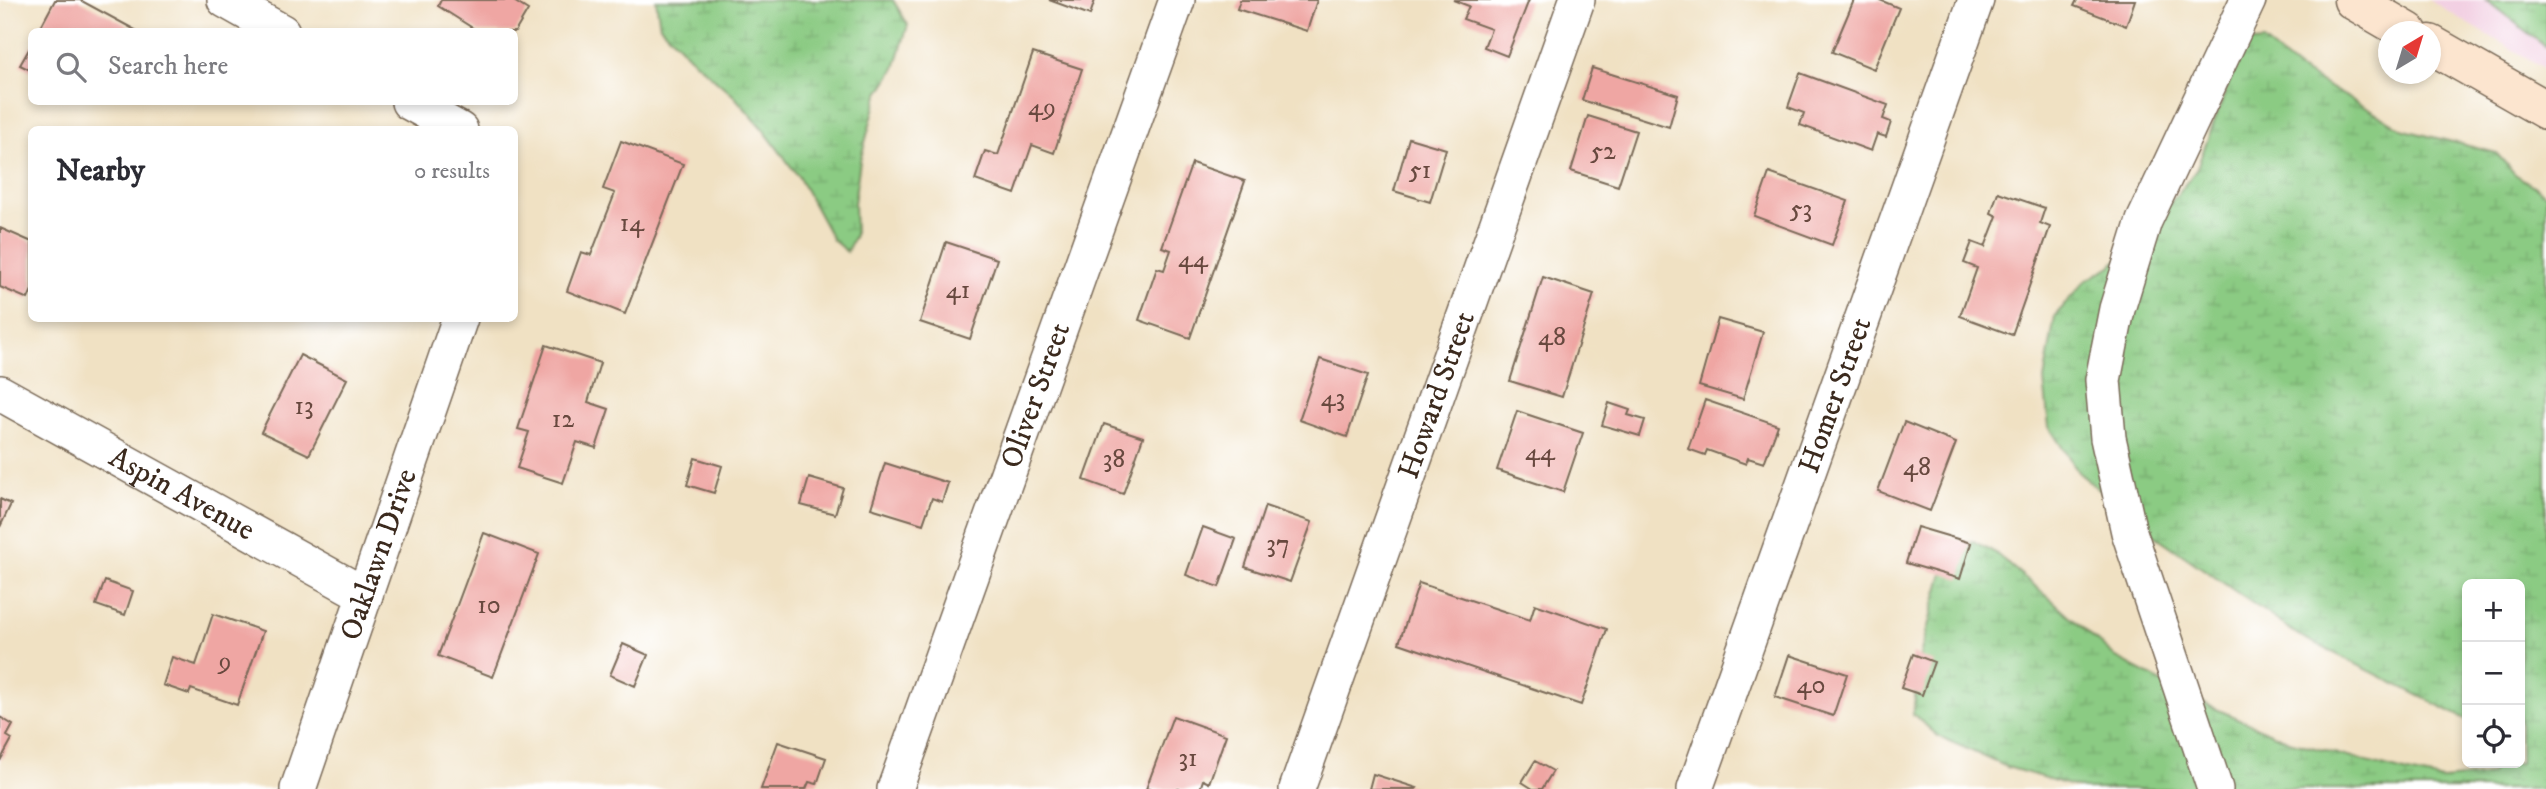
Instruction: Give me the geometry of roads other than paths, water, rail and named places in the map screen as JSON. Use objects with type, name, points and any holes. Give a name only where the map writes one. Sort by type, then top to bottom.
[{"type":"main road","points":[[2353,0],[2389,21]]},
{"type":"main road","points":[[2441,50],[2546,110]]},
{"type":"street","points":[[225,0],[275,28]]},
{"type":"street","name":"Oliver Street","points":[[895,789],[1177,0]]},
{"type":"street","name":"Howard Street","points":[[1297,789],[1577,0]]},
{"type":"street","name":"Homer Street","points":[[1695,789],[1976,0]]},
{"type":"street","points":[[2216,789],[2129,532],[2108,438],[2103,380],[2116,309],[2144,221],[2248,0]]},
{"type":"street","points":[[414,105],[453,126]]},
{"type":"street","name":"Oaklawn Drive","points":[[298,789],[459,322]]},
{"type":"street","name":"Aspin Avenue","points":[[0,393],[365,595]]}]
